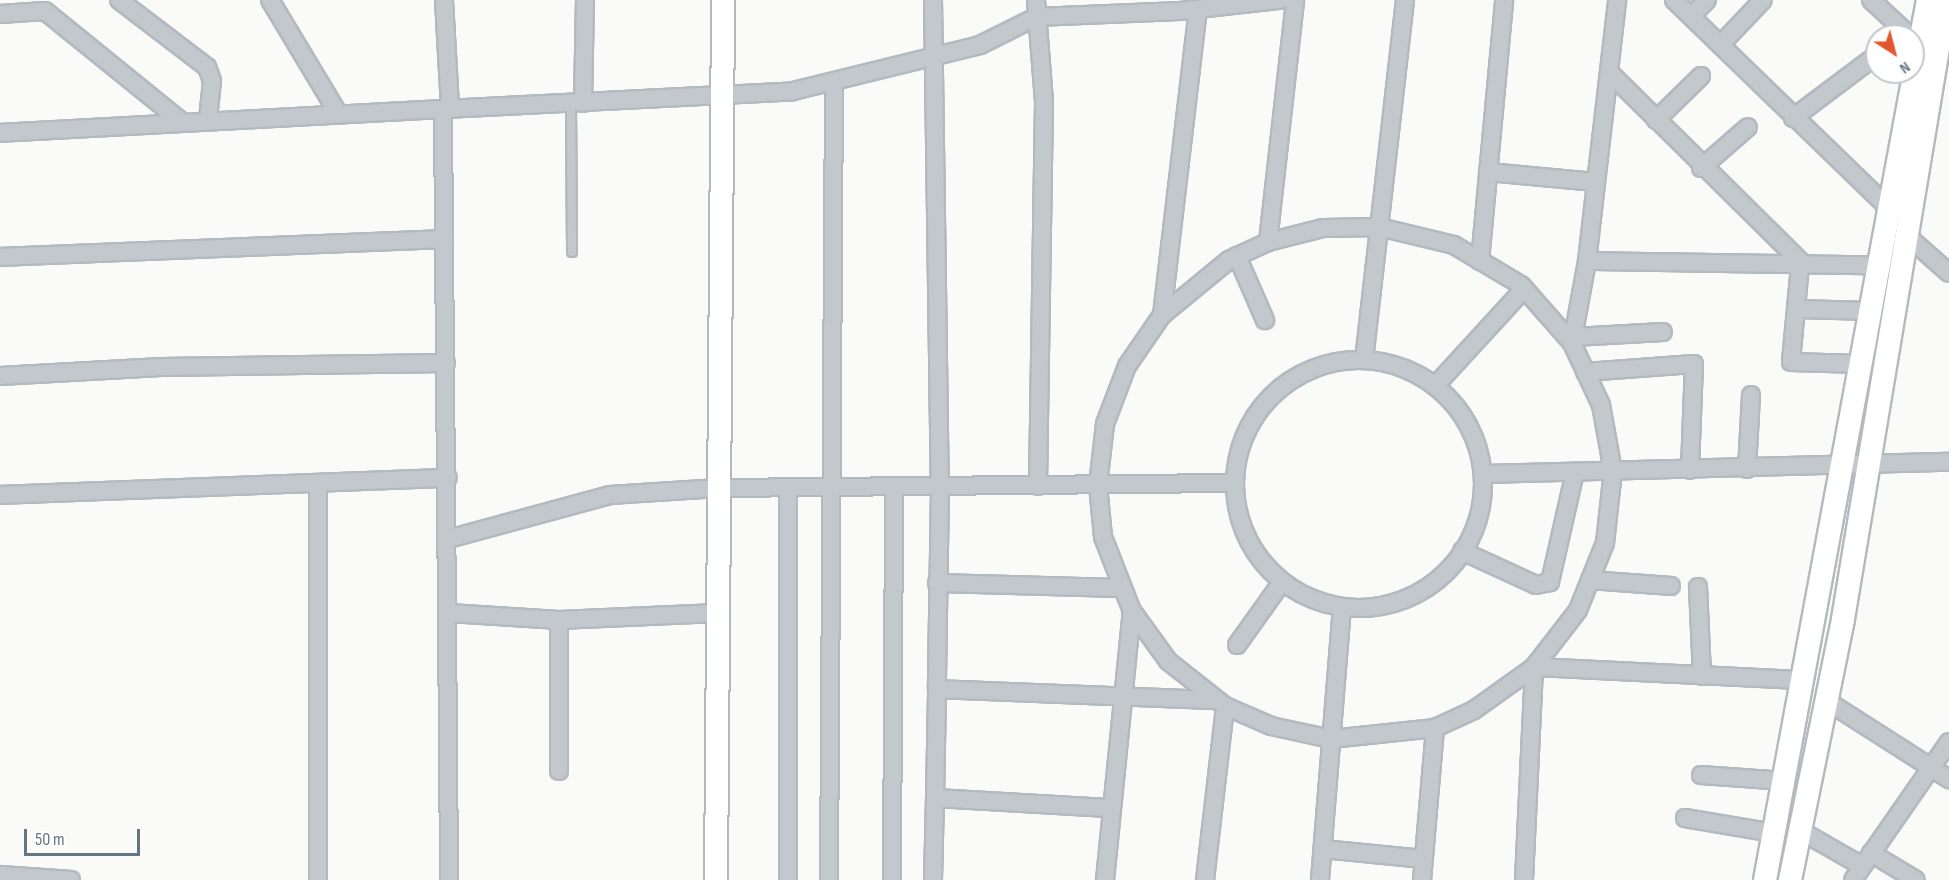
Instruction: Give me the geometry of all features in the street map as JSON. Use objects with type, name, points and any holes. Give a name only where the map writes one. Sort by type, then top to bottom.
[{"type":"street","points":[[27,0],[45,11],[181,121]]},
{"type":"street","points":[[119,0],[207,67],[212,81],[208,119]]},
{"type":"street","points":[[270,0],[338,113]]},
{"type":"street","points":[[444,0],[449,880]]},
{"type":"street","points":[[577,103],[585,0]]},
{"type":"street","points":[[716,880],[723,0]]},
{"type":"street","points":[[933,0],[940,487],[933,880]]},
{"type":"street","points":[[0,132],[208,119],[722,98],[834,82],[980,45],[1036,8],[1198,9],[1280,0]]},
{"type":"street","points":[[1268,242],[1295,0]]},
{"type":"street","points":[[1364,360],[1405,0]]},
{"type":"street","points":[[1480,261],[1504,0]]},
{"type":"street","points":[[1573,340],[1587,261],[1617,0]]},
{"type":"street","points":[[1674,0],[1722,43],[1793,118],[1889,208]]},
{"type":"street","points":[[1692,15],[1707,0]]},
{"type":"street","points":[[1722,43],[1763,0]]},
{"type":"street","points":[[1871,0],[1897,24]]},
{"type":"street","points":[[1925,29],[1928,0]]},
{"type":"street","points":[[1925,44],[1946,0]]},
{"type":"street","points":[[1036,8],[1044,102],[1038,486]]},
{"type":"street","points":[[1162,315],[1198,9]]},
{"type":"street","points":[[0,14],[45,11]]},
{"type":"street","points":[[1793,118],[1865,64]]},
{"type":"street","points":[[1610,73],[1701,168],[1803,266]]},
{"type":"street","points":[[1656,120],[1701,76]]},
{"type":"street","points":[[829,880],[834,82]]},
{"type":"street","points":[[1765,880],[1878,266],[1915,84]]},
{"type":"street","points":[[1790,880],[1828,698],[1906,235],[1920,84]]},
{"type":"street","points":[[1701,168],[1748,127]]},
{"type":"street","points":[[1488,172],[1596,182]]},
{"type":"street","points":[[1379,227],[1454,245],[1524,289],[1573,340],[1601,405],[1612,471],[1605,543],[1578,610],[1534,667],[1474,710],[1434,728],[1332,739],[1271,726],[1221,703],[1168,661],[1132,611],[1120,588],[1104,537],[1098,485],[1105,424],[1127,366],[1162,315],[1193,284],[1237,256],[1268,242],[1323,228],[1379,227]]},
{"type":"street","points":[[1906,235],[1949,273]]},
{"type":"street","points":[[0,257],[444,238]]},
{"type":"street","points":[[1237,256],[1265,320]]},
{"type":"street","points":[[1587,261],[1803,266],[1901,265]]},
{"type":"street","points":[[1803,266],[1796,309],[1792,364],[1861,364]]},
{"type":"street","points":[[1435,386],[1524,289]]},
{"type":"street","points":[[1796,309],[1871,311]]},
{"type":"street","points":[[1573,340],[1663,332]]},
{"type":"street","points":[[1364,360],[1400,366],[1435,386],[1457,407],[1475,439],[1483,474],[1480,511],[1462,551],[1444,574],[1414,595],[1379,607],[1342,608],[1308,598],[1282,582],[1254,551],[1239,519],[1234,483],[1241,444],[1260,409],[1298,377],[1325,364],[1364,360]]},
{"type":"street","points":[[0,376],[161,367],[446,363]]},
{"type":"street","points":[[1586,372],[1694,363],[1690,470]]},
{"type":"street","points":[[1747,469],[1751,395]]},
{"type":"street","points":[[1483,474],[1842,467],[1949,462]]},
{"type":"street","points":[[1462,551],[1536,585],[1550,582],[1575,472]]},
{"type":"street","points":[[0,495],[448,478]]},
{"type":"street","points":[[318,483],[318,880]]},
{"type":"street","points":[[448,539],[610,495],[719,488],[830,489],[1234,483]]},
{"type":"street","points":[[892,880],[894,488]]},
{"type":"street","points":[[788,489],[788,880]]},
{"type":"street","points":[[1590,580],[1671,586]]},
{"type":"street","points":[[1237,645],[1282,582]]},
{"type":"street","points":[[937,583],[1120,588]]},
{"type":"street","points":[[1698,587],[1702,676]]},
{"type":"street","points":[[1320,880],[1342,608]]},
{"type":"street","points":[[1105,880],[1109,808],[1120,696],[1132,611]]},
{"type":"street","points":[[449,613],[559,620],[718,613]]},
{"type":"street","points":[[559,620],[559,771]]},
{"type":"street","points":[[1534,667],[1702,676],[1801,686],[1828,698],[1949,779]]},
{"type":"street","points":[[1524,880],[1534,667]]},
{"type":"street","points":[[937,689],[1120,696],[1221,703]]},
{"type":"street","points":[[1205,880],[1221,703]]},
{"type":"street","points":[[1422,880],[1434,728]]},
{"type":"street","points":[[1862,867],[1949,742]]},
{"type":"street","points":[[1701,775],[1785,781]]},
{"type":"street","points":[[935,798],[1109,808]]},
{"type":"street","points":[[1685,818],[1774,833]]},
{"type":"street","points":[[1801,831],[1862,867],[1916,880]]},
{"type":"street","points":[[1323,849],[1424,859]]},
{"type":"street","points":[[0,875],[71,880]]},
{"type":"lane","points":[[572,252],[577,103]]}]
